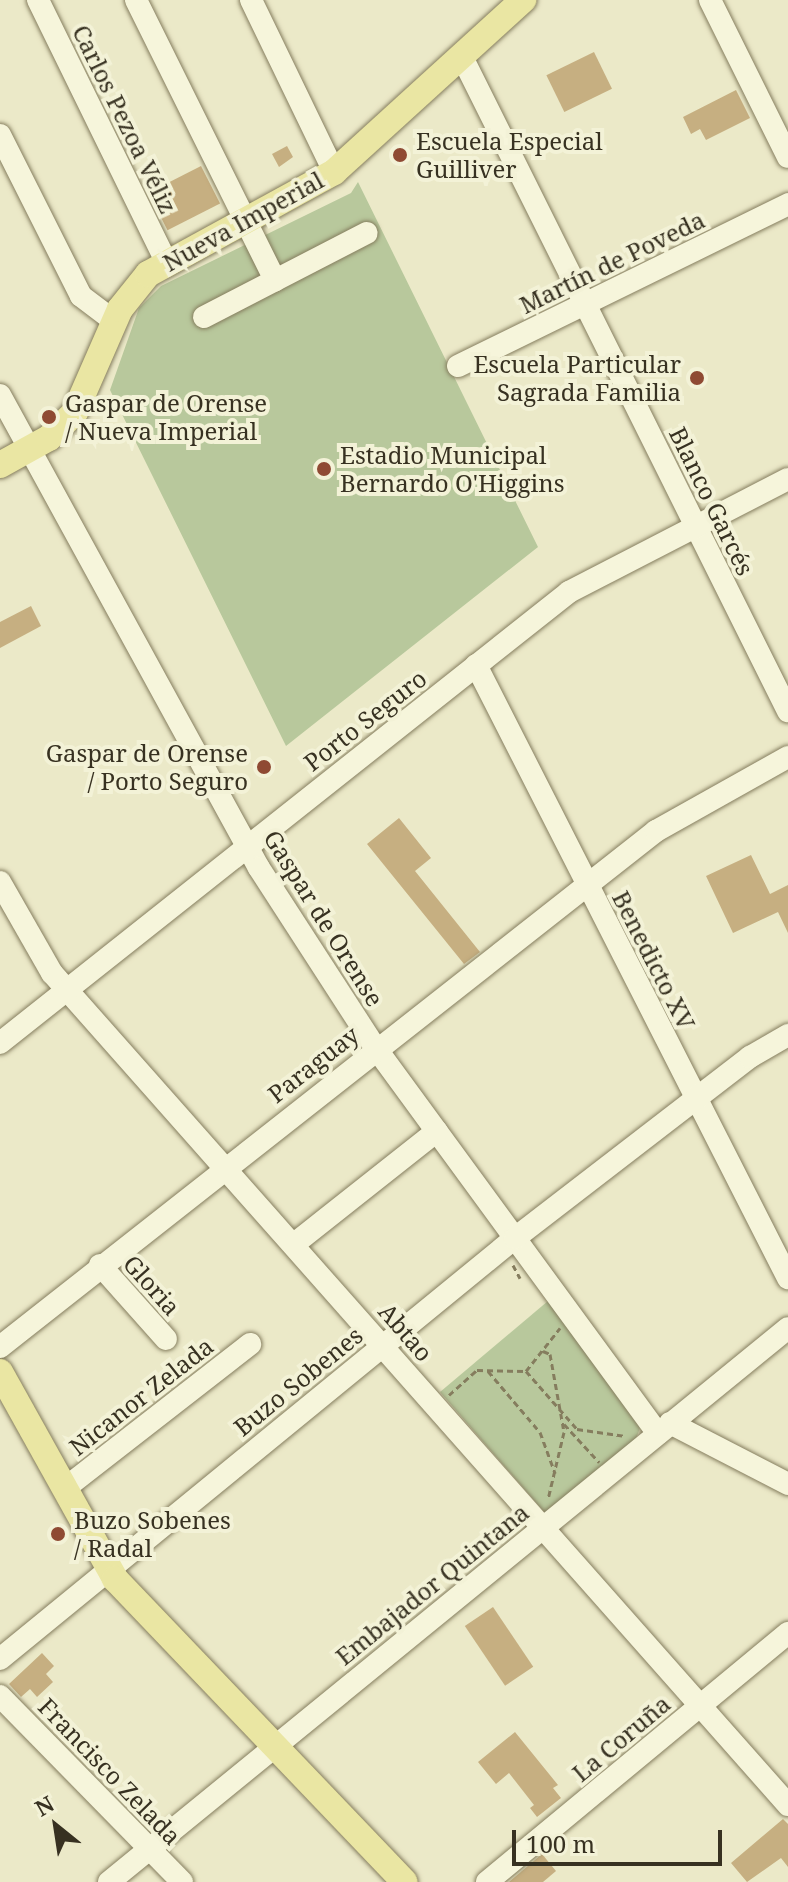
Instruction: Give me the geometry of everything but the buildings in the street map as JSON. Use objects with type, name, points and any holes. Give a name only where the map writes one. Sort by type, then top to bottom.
[{"type":"main road","name":"Nueva Imperial","points":[[0,465],[30,449],[75,412],[114,321],[137,286],[166,261],[334,172],[523,0]]},
{"type":"main road","points":[[0,1372],[109,1570],[405,1882]]},
{"type":"street","name":"Carlos Pezoa Véliz","points":[[38,0],[166,261]]},
{"type":"street","points":[[136,0],[275,280]]},
{"type":"street","points":[[251,0],[334,172]]},
{"type":"street","points":[[710,0],[788,157]]},
{"type":"street","name":"Blanco Garcés","points":[[462,57],[788,711]]},
{"type":"street","points":[[0,135],[81,296],[114,321]]},
{"type":"street","name":"Martín de Poveda","points":[[458,366],[788,204]]},
{"type":"street","points":[[204,317],[367,233]]},
{"type":"street","name":"Gaspar de Orense","points":[[0,395],[247,846],[375,1047],[659,1433],[788,1484]]},
{"type":"street","name":"Porto Seguro","points":[[0,1043],[579,586],[788,479]]},
{"type":"street","name":"Benedicto XV","points":[[476,665],[788,1278]]},
{"type":"street","name":"Paraguay","points":[[0,1347],[375,1047],[586,884],[673,819],[788,757]]},
{"type":"street","name":"Abtao","points":[[0,882],[46,965],[436,1406],[546,1524],[788,1805]]},
{"type":"street","name":"Buzo Sobenes","points":[[0,1659],[383,1345],[521,1246],[696,1099],[788,1035]]},
{"type":"street","points":[[294,1244],[437,1131]]},
{"type":"street","name":"Gloria","points":[[100,1265],[166,1339]]},
{"type":"street","name":"Embajador Quintana","points":[[109,1882],[788,1328]]},
{"type":"street","name":"Nicanor Zelada","points":[[64,1489],[250,1344]]},
{"type":"street","name":"La Coruña","points":[[487,1882],[788,1633]]},
{"type":"street","name":"Francisco Zelada","points":[[0,1696],[182,1882]]},
{"type":"path","points":[[521,1246],[511,1266],[528,1288]]},
{"type":"path","points":[[526,1371],[561,1330],[553,1319]]},
{"type":"path","points":[[543,1351],[550,1354],[564,1424],[545,1513],[546,1524]]},
{"type":"path","points":[[436,1406],[477,1370],[526,1371],[577,1429],[659,1433]]},
{"type":"path","points":[[488,1370],[540,1432],[555,1473]]},
{"type":"path","points":[[564,1424],[605,1468]]},
{"type":"green space","name":"Estadio Municipal Bernardo O'Higgins","points":[[358,182],[538,547],[286,746],[110,390],[139,308],[161,286],[351,193]]},
{"type":"green space","points":[[548,1301],[640,1428],[636,1439],[545,1513],[440,1392]]},
{"type":"place","name":"Escuela Especial Guilliver","points":[[400,155]]},
{"type":"place","name":"Escuela Particular Sagrada Familia","points":[[697,378]]},
{"type":"place","name":"Gaspar de Orense / Nueva Imperial","points":[[49,417]]},
{"type":"place","name":"Estadio Municipal Bernardo O'Higgins","points":[[324,469]]},
{"type":"place","name":"Gaspar de Orense / Porto Seguro","points":[[264,767]]},
{"type":"place","name":"Buzo Sobenes / Radal","points":[[58,1534]]}]
